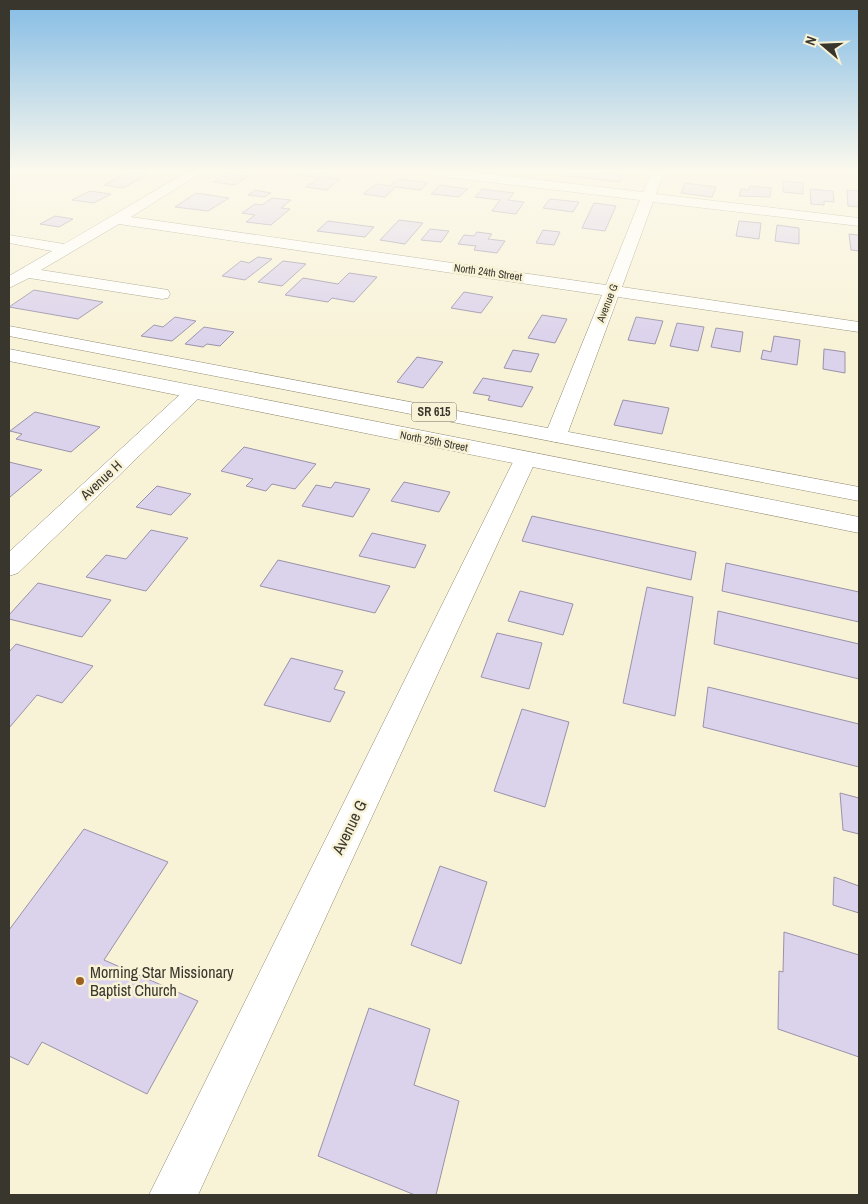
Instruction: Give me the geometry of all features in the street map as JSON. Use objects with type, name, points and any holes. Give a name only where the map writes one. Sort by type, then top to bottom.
[{"type":"street","points":[[9,283],[101,228]]},
{"type":"street","name":"North 24th Street","points":[[188,228],[859,327]]},
{"type":"street","name":"Avenue G","points":[[556,435],[636,228]]},
{"type":"street","points":[[9,239],[66,249]]},
{"type":"street","points":[[26,273],[162,294]]},
{"type":"street","name":"SR 615","points":[[9,331],[859,494]]},
{"type":"street","name":"North 25th Street","points":[[9,356],[859,525]]},
{"type":"street","name":"Avenue H","points":[[9,567],[194,392]]},
{"type":"street","points":[[257,405],[290,404],[504,445],[533,446],[556,435]]},
{"type":"street","name":"Avenue G","points":[[173,1195],[525,460]]},
{"type":"building","points":[[320,228],[373,228],[365,237],[317,231]]},
{"type":"building","points":[[391,228],[419,228],[405,244],[380,240]]},
{"type":"building","points":[[583,228],[606,228],[605,231]]},
{"type":"building","points":[[738,228],[760,228],[759,239],[736,236]]},
{"type":"building","points":[[777,228],[799,228],[799,244],[775,241]]},
{"type":"building","points":[[430,229],[449,231],[441,242],[421,240]]},
{"type":"building","points":[[543,230],[560,232],[554,245],[536,243]]},
{"type":"building","points":[[477,232],[492,234],[488,239],[505,241],[497,253],[474,250],[476,246],[458,244],[464,235],[474,236]]},
{"type":"building","points":[[849,234],[859,235],[859,251],[851,250]]},
{"type":"building","points":[[258,257],[272,259],[245,280],[222,276],[241,261],[249,263]]},
{"type":"building","points":[[283,261],[306,264],[282,286],[258,282]]},
{"type":"building","points":[[349,273],[377,277],[354,302],[332,298],[328,302],[285,295],[303,278],[338,284]]},
{"type":"building","points":[[34,290],[103,302],[78,319],[9,307]]},
{"type":"building","points":[[464,292],[493,297],[481,313],[451,308]]},
{"type":"building","points":[[542,315],[567,319],[555,343],[528,338]]},
{"type":"building","points":[[175,317],[196,321],[172,341],[141,336],[154,325],[163,327]]},
{"type":"building","points":[[636,317],[663,321],[655,344],[628,340]]},
{"type":"building","points":[[677,323],[704,327],[698,351],[670,346]]},
{"type":"building","points":[[204,327],[234,332],[220,346],[207,344],[203,347],[185,344]]},
{"type":"building","points":[[716,328],[743,332],[740,352],[711,347]]},
{"type":"building","points":[[774,336],[800,340],[797,365],[761,359],[763,350],[771,352]]},
{"type":"building","points":[[824,349],[845,352],[845,373],[823,369]]},
{"type":"building","points":[[513,350],[539,354],[531,372],[504,368]]},
{"type":"building","points":[[417,357],[443,362],[423,388],[397,382]]},
{"type":"building","points":[[483,378],[533,387],[522,407],[488,400],[490,396],[473,393]]},
{"type":"building","points":[[623,400],[669,408],[662,434],[614,425]]},
{"type":"building","points":[[35,412],[100,427],[71,452],[16,439],[22,434],[10,431]]},
{"type":"building","points":[[244,447],[316,464],[295,489],[272,484],[266,491],[246,486],[253,479],[221,471]]},
{"type":"building","points":[[9,462],[42,470],[10,497],[9,497]]},
{"type":"building","points":[[335,482],[370,489],[353,517],[302,506],[316,485],[331,488]]},
{"type":"building","points":[[404,482],[450,492],[439,512],[391,501]]},
{"type":"building","points":[[157,486],[191,494],[171,515],[136,507]]},
{"type":"building","points":[[532,516],[696,552],[691,580],[522,541]]},
{"type":"building","points":[[151,530],[188,538],[146,591],[86,577],[106,555],[126,559]]},
{"type":"building","points":[[372,533],[426,545],[415,568],[359,556]]},
{"type":"building","points":[[278,560],[390,586],[375,613],[260,586]]},
{"type":"building","points":[[726,563],[859,592],[859,622],[722,591]]},
{"type":"building","points":[[38,583],[111,600],[82,637],[9,619],[9,615]]},
{"type":"building","points":[[647,587],[693,597],[675,716],[623,703]]},
{"type":"building","points":[[520,591],[573,604],[563,635],[508,621]]},
{"type":"building","points":[[718,611],[859,644],[859,679],[714,644]]},
{"type":"building","points":[[497,633],[542,643],[529,689],[481,677]]},
{"type":"building","points":[[16,644],[93,666],[62,703],[37,695],[9,728],[9,652]]},
{"type":"building","points":[[291,658],[343,671],[334,689],[345,692],[330,722],[264,705]]},
{"type":"building","points":[[708,687],[859,724],[859,767],[703,727]]},
{"type":"building","points":[[522,709],[569,722],[545,807],[494,791]]},
{"type":"building","points":[[840,793],[859,798],[859,834],[843,830]]},
{"type":"building","name":"Morning Star Missionary Baptist Church","points":[[84,829],[168,862],[104,960],[198,1001],[147,1094],[42,1042],[28,1065],[9,1056],[9,930]]},
{"type":"building","points":[[440,866],[487,882],[461,964],[411,945]]},
{"type":"building","points":[[834,877],[859,886],[859,913],[833,905]]},
{"type":"building","points":[[784,932],[859,955],[859,1057],[778,1029],[779,971],[783,972]]},
{"type":"building","points":[[369,1008],[430,1029],[414,1085],[459,1101],[436,1195],[415,1195],[318,1156]]},
{"type":"place","name":"Morning Star Missionary Baptist Church","points":[[80,981]]}]
